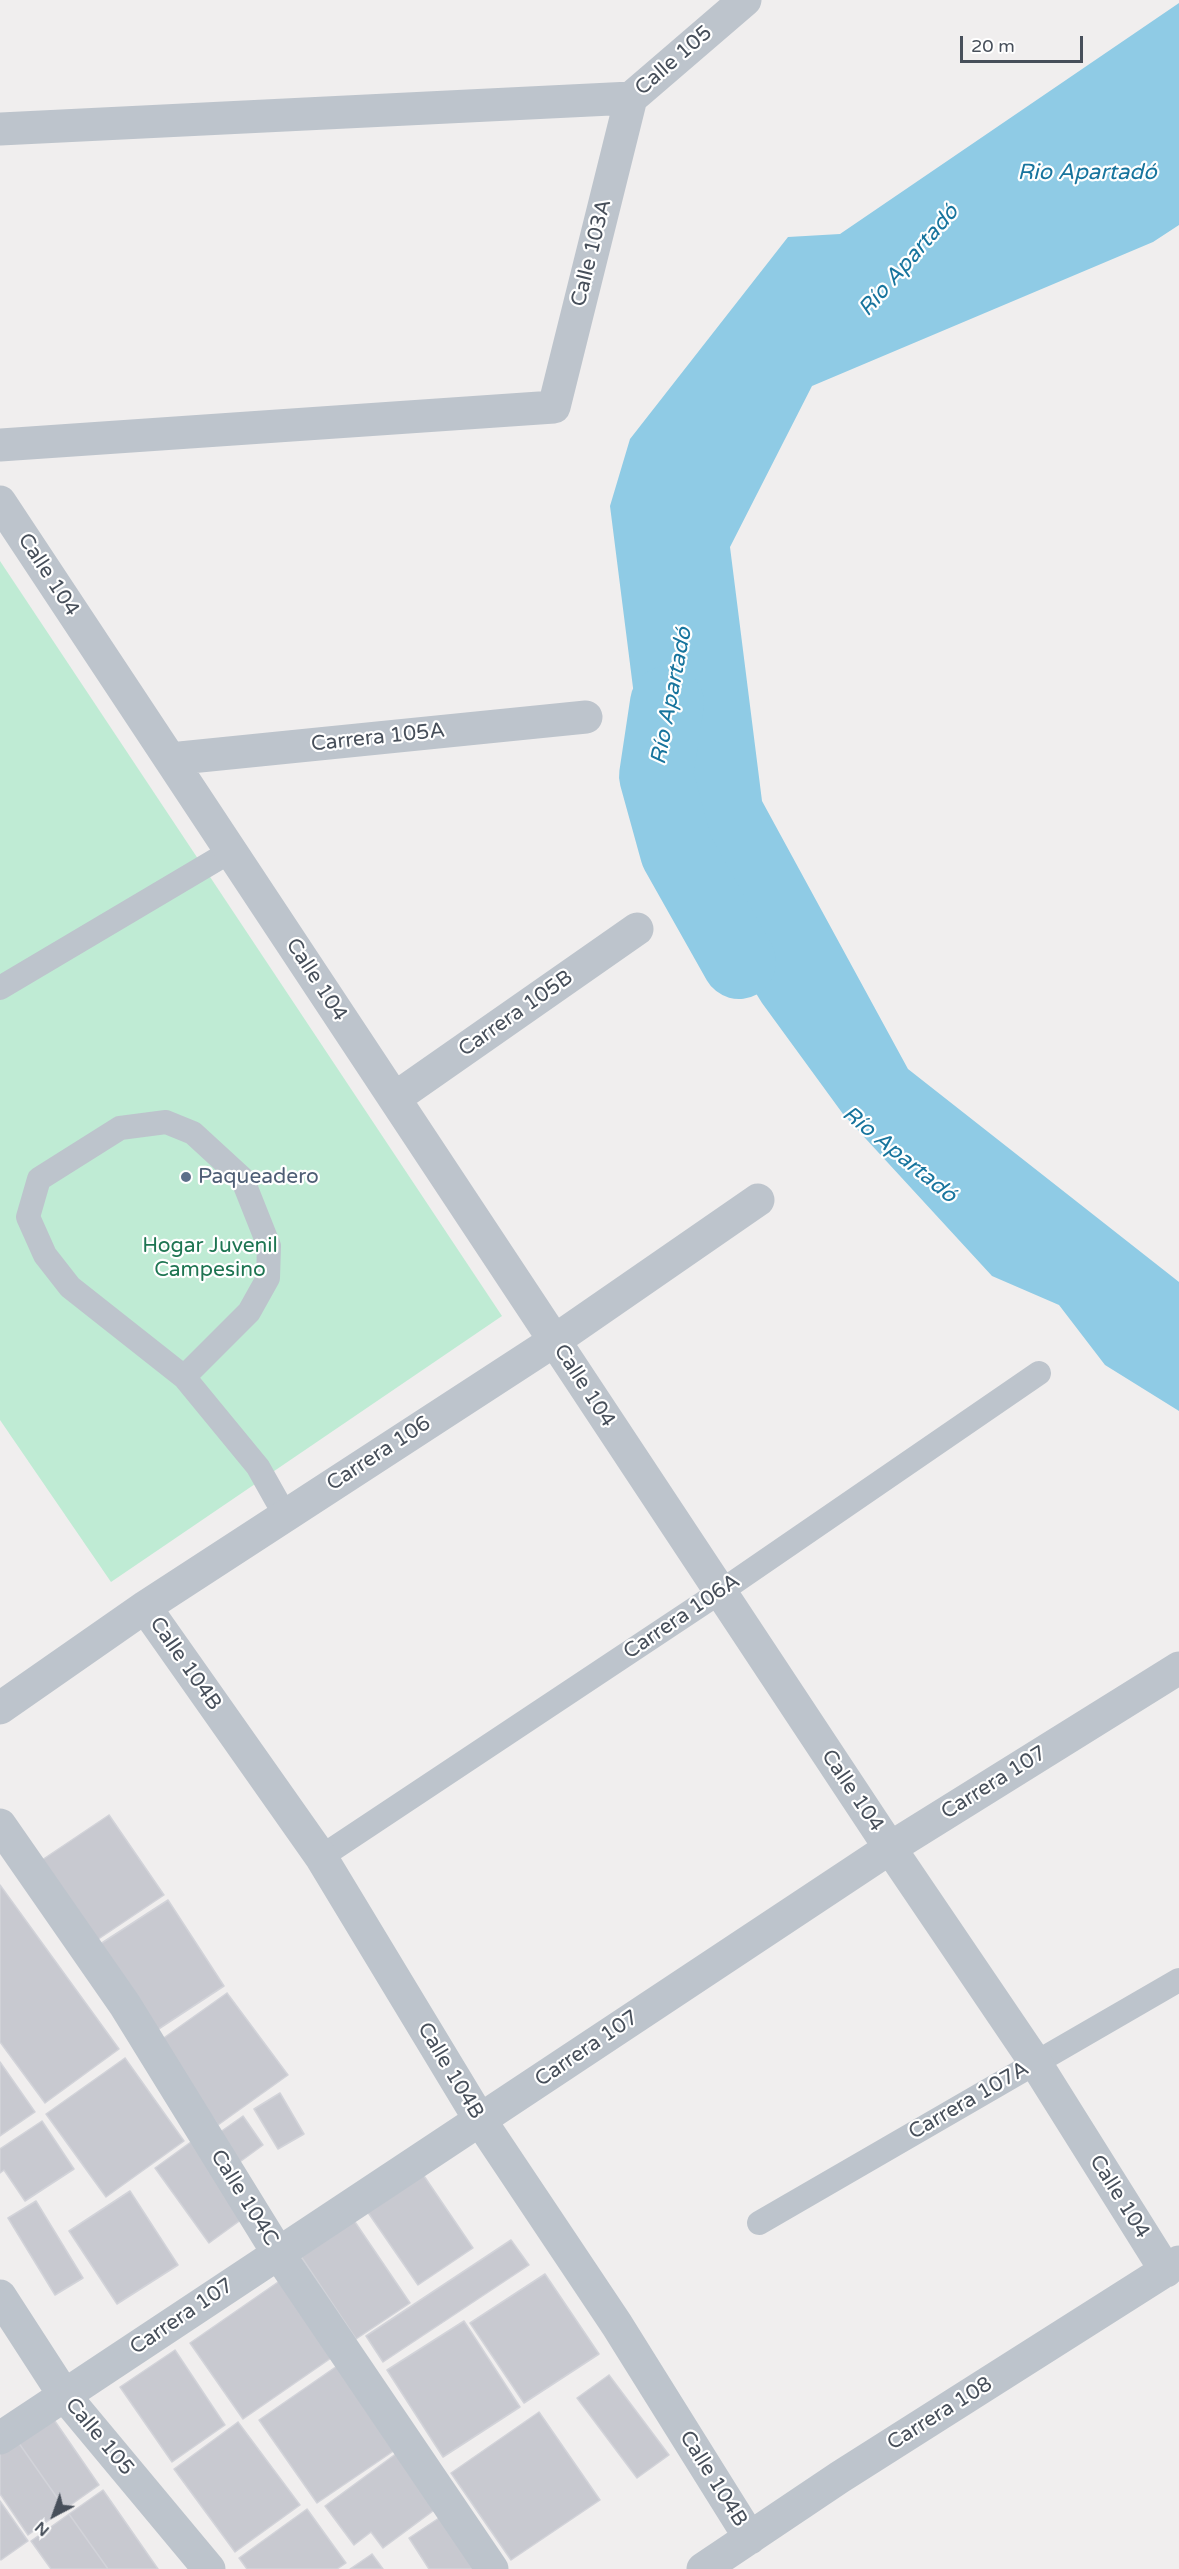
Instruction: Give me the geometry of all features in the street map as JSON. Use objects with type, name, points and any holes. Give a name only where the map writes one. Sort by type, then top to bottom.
[{"type":"street","name":"Calle 105","points":[[631,98],[745,0]]},
{"type":"street","points":[[0,129],[631,98]]},
{"type":"street","name":"Calle 103A","points":[[0,445],[554,407],[631,98]]},
{"type":"street","name":"Calle 104","points":[[0,502],[720,1592],[1172,2267]]},
{"type":"street","name":"Carrera 105A","points":[[170,759],[586,717]]},
{"type":"street","name":"Carrera 105B","points":[[395,1098],[637,929]]},
{"type":"street","name":"Carrera 106","points":[[0,1708],[145,1607],[555,1341],[758,1200]]},
{"type":"street","name":"Calle 104B","points":[[145,1607],[321,1857],[480,2120],[617,2325],[750,2538]]},
{"type":"street","name":"Carrera 107","points":[[0,2438],[890,1848],[1179,1668]]},
{"type":"street","name":"Calle 104C","points":[[0,1825],[125,2005],[278,2253],[492,2569]]},
{"type":"street","name":"Carrera 108","points":[[704,2569],[840,2476],[1172,2267]]},
{"type":"street","name":"Calle 105","points":[[2,2302],[64,2395],[208,2569]]},
{"type":"lane","points":[[0,988],[231,851]]},
{"type":"lane","points":[[184,1377],[249,1312],[268,1278],[269,1246],[242,1178],[193,1133],[166,1122],[120,1128],[39,1179],[28,1217],[45,1255],[70,1287],[184,1377],[258,1467],[285,1515]]},
{"type":"lane","name":"Carrera 106A","points":[[321,1857],[720,1592],[1039,1372]]},
{"type":"lane","name":"Carrera 107A","points":[[759,2223],[1179,1980]]},
{"type":"green space","name":"Hogar Juvenil Campesino","points":[[0,561],[502,1316],[111,1582],[0,1420]]},
{"type":"water","name":"Rio Apartadó","points":[[1179,3],[1179,225],[1153,242],[812,386],[730,547],[762,801],[908,1069],[1179,1282],[1179,1411],[1105,1365],[1059,1305],[992,1276],[843,1114],[762,1003],[697,898],[639,735],[610,506],[630,439],[788,237],[840,234]]},
{"type":"building","points":[[109,1815],[164,1895],[91,1944],[36,1864]]},
{"type":"building","points":[[0,1885],[119,2049],[45,2103],[0,2042]]},
{"type":"building","points":[[168,1900],[224,1986],[151,2034],[94,1948]]},
{"type":"building","points":[[227,1993],[288,2075],[218,2125],[158,2042]]},
{"type":"building","points":[[125,2058],[184,2141],[106,2197],[46,2114]]},
{"type":"building","points":[[0,2062],[35,2112],[0,2136]]},
{"type":"building","points":[[280,2093],[304,2134],[278,2149],[254,2109]]},
{"type":"building","points":[[243,2116],[263,2145],[237,2164],[216,2135]]},
{"type":"building","points":[[42,2121],[74,2169],[25,2201],[4,2170],[0,2173],[0,2149]]},
{"type":"building","points":[[195,2139],[249,2214],[209,2243],[155,2168]]},
{"type":"building","points":[[422,2173],[473,2248],[418,2285],[367,2211]]},
{"type":"building","points":[[130,2191],[178,2265],[117,2304],[69,2231]]},
{"type":"building","points":[[36,2201],[83,2278],[55,2295],[8,2218]]},
{"type":"building","points":[[353,2219],[410,2303],[356,2339],[300,2255]]},
{"type":"building","points":[[511,2240],[529,2265],[383,2362],[366,2336]]},
{"type":"building","points":[[545,2274],[599,2354],[524,2403],[470,2323]]},
{"type":"building","points":[[281,2280],[334,2356],[243,2419],[190,2343]]},
{"type":"building","points":[[464,2321],[520,2407],[443,2457],[387,2370]]},
{"type":"building","points":[[175,2350],[225,2425],[172,2462],[120,2387]]},
{"type":"building","points":[[337,2366],[395,2450],[317,2503],[259,2420]]},
{"type":"building","points":[[609,2375],[669,2455],[637,2478],[577,2398]]},
{"type":"building","points":[[539,2412],[600,2500],[511,2560],[451,2473]]},
{"type":"building","points":[[50,2414],[99,2485],[65,2509],[16,2439]]},
{"type":"building","points":[[238,2422],[300,2505],[235,2552],[174,2469]]},
{"type":"building","points":[[16,2439],[65,2509],[28,2535],[0,2494],[0,2450]]},
{"type":"building","points":[[397,2453],[437,2508],[383,2548],[371,2532],[354,2545],[325,2506]]},
{"type":"building","points":[[103,2490],[158,2569],[108,2569],[69,2514]]},
{"type":"building","points":[[0,2501],[28,2541],[1,2560],[0,2558]]},
{"type":"building","points":[[307,2509],[346,2563],[337,2569],[247,2569],[239,2558]]},
{"type":"building","points":[[69,2514],[108,2569],[51,2569],[31,2541]]},
{"type":"building","points":[[442,2516],[477,2569],[429,2569],[409,2538]]},
{"type":"building","points":[[372,2554],[383,2569],[350,2569]]},
{"type":"waterway","name":"Río Apartadó","points":[[667,703],[656,776],[677,852],[739,962]]},
{"type":"place","name":"Paqueadero","points":[[186,1177]]}]
